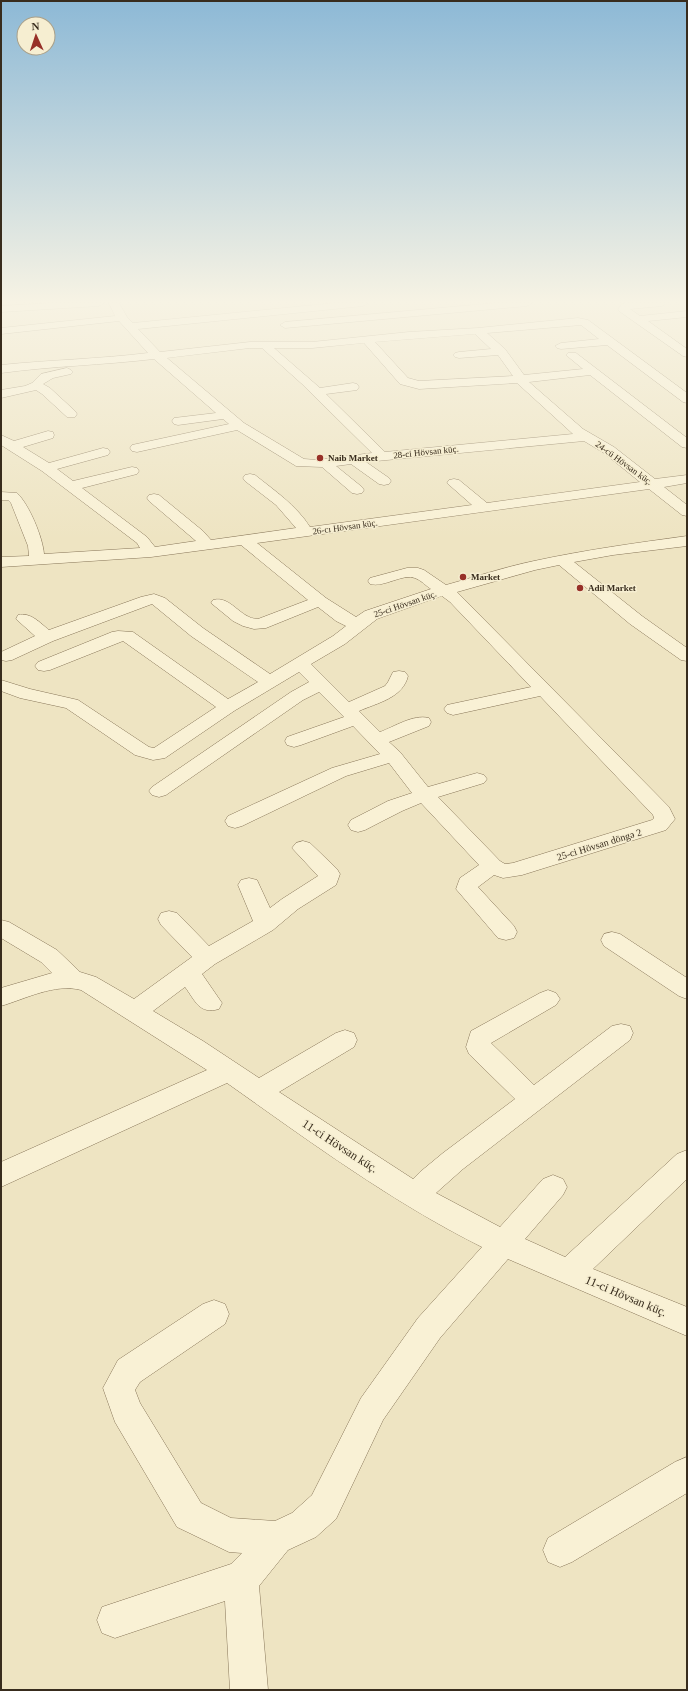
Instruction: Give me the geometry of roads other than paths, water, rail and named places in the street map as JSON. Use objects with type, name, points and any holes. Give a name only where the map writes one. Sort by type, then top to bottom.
[{"type":"street","points":[[1,394],[28,389],[36,385],[37,382]]},
{"type":"street","name":"28-ci Hövsan küç.","points":[[187,382],[240,426],[295,460],[308,464],[382,456],[473,442],[585,437]]},
{"type":"street","points":[[307,382],[382,456]]},
{"type":"street","points":[[406,382],[423,390],[488,382]]},
{"type":"street","name":"24-cü Hövsan küç.","points":[[522,382],[585,437],[605,447],[687,512]]},
{"type":"street","points":[[607,382],[687,444]]},
{"type":"street","points":[[664,382],[687,399]]},
{"type":"street","points":[[36,385],[46,391],[71,414]]},
{"type":"street","points":[[317,392],[353,387]]},
{"type":"street","points":[[178,421],[226,415]]},
{"type":"street","points":[[137,448],[240,426]]},
{"type":"street","points":[[7,442],[48,435]]},
{"type":"street","points":[[7,442],[47,468],[142,540],[151,552]]},
{"type":"street","points":[[47,468],[103,452]]},
{"type":"street","points":[[353,459],[384,481]]},
{"type":"street","points":[[325,463],[357,490]]},
{"type":"street","points":[[71,486],[132,471]]},
{"type":"street","points":[[250,478],[293,512],[300,520],[306,532]]},
{"type":"street","name":"26-cı Hövsan küç.","points":[[1,562],[151,552],[484,508],[687,478]]},
{"type":"street","points":[[454,484],[484,508]]},
{"type":"street","points":[[1,496],[12,496],[17,501],[36,546],[37,559]]},
{"type":"street","points":[[154,498],[198,534],[207,545]]},
{"type":"street","points":[[244,540],[320,602],[342,617],[358,625]]},
{"type":"street","name":"25-ci Hövsan küç.","points":[[1,686],[26,694],[72,704],[142,751],[158,754],[228,708],[339,640],[363,620],[377,612],[444,591],[562,560],[613,550],[687,541]]},
{"type":"street","points":[[562,560],[636,620],[687,656]]},
{"type":"street","name":"25-ci Hövsan döngə 2","points":[[376,581],[413,572],[418,573],[456,599],[662,812],[665,819],[659,826],[514,870],[503,871],[492,866]]},
{"type":"street","points":[[6,656],[47,637],[147,600],[154,599],[159,601],[196,632],[270,682]]},
{"type":"street","points":[[219,603],[247,623],[260,624],[320,602]]},
{"type":"street","points":[[24,619],[47,637]]},
{"type":"street","points":[[44,666],[118,636],[127,636],[228,708]]},
{"type":"street","points":[[300,664],[393,756],[424,795],[492,866],[468,883],[467,889],[506,932]]},
{"type":"street","points":[[294,741],[352,715],[392,690],[397,684],[399,676]]},
{"type":"street","points":[[159,791],[296,696],[320,684]]},
{"type":"street","points":[[453,710],[544,690]]},
{"type":"street","points":[[377,740],[422,722]]},
{"type":"street","points":[[235,821],[339,772],[393,756]]},
{"type":"street","points":[[358,825],[396,806],[424,795],[477,780]]},
{"type":"street","points":[[134,1012],[207,958],[265,924],[290,904],[328,880],[329,874],[303,848]]},
{"type":"street","points":[[249,885],[265,924]]},
{"type":"street","points":[[169,919],[207,958]]},
{"type":"street","points":[[1,928],[49,956],[72,979]]},
{"type":"street","points":[[612,940],[687,990]]},
{"type":"street","points":[[187,972],[210,1003]]},
{"type":"street","name":"11-ci Hövsan küç.","points":[[1,997],[54,981],[72,979],[88,983],[229,1071],[358,1159],[417,1195],[503,1243],[687,1322]]},
{"type":"street","points":[[533,1101],[478,1047],[480,1038],[548,999]]},
{"type":"street","points":[[417,1195],[436,1175],[621,1033]]},
{"type":"street","points":[[258,1092],[345,1040]]},
{"type":"street","points":[[1,1175],[229,1071]]},
{"type":"street","points":[[569,1272],[687,1162]]},
{"type":"street","points":[[115,1620],[240,1578],[250,1571],[276,1538],[304,1525],[324,1507],[372,1409],[429,1328],[553,1186]]},
{"type":"street","points":[[214,1314],[130,1371],[119,1388],[126,1411],[189,1516],[229,1535],[276,1538]]},
{"type":"street","points":[[560,1550],[687,1474]]},
{"type":"street","points":[[240,1578],[249,1690]]},
{"type":"place","name":"Naib Market","points":[[320,458]]},
{"type":"place","name":"Market","points":[[463,577]]},
{"type":"place","name":"Adil Market","points":[[580,588]]}]
